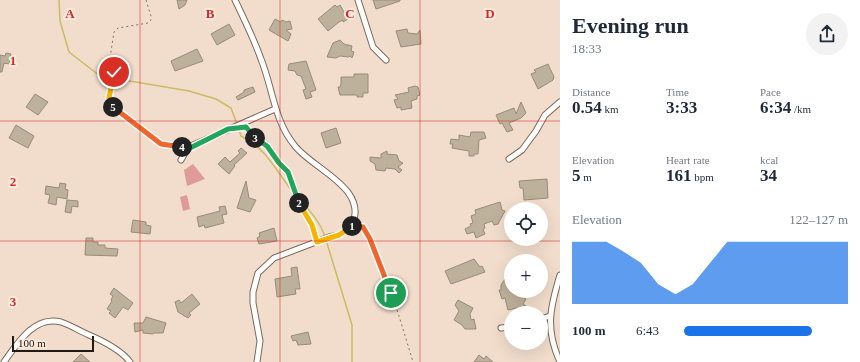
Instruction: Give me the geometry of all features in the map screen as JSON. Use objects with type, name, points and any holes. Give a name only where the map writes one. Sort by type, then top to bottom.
[{"type":"street","points":[[235,0],[262,59],[282,127],[296,148],[337,180],[350,194],[357,210],[352,226],[339,235],[274,258],[258,273],[253,292],[260,341],[257,362]]},
{"type":"street","points":[[358,0],[373,47],[386,60]]},
{"type":"street","points":[[509,159],[522,150],[536,131],[544,115],[560,102]]},
{"type":"street","points":[[181,160],[188,149],[228,129],[276,109]]},
{"type":"street","points":[[560,275],[550,316],[555,352],[560,362]]},
{"type":"street","points":[[4,362],[25,334],[39,324],[52,321],[61,322],[104,342],[130,362]]},
{"type":"path","points":[[146,0],[151,20],[148,23],[118,28],[112,36],[114,38],[110,58],[114,76],[109,92],[110,103],[129,120],[161,144],[178,145],[188,149]]},
{"type":"path","points":[[246,127],[260,142],[267,146],[279,163],[288,172],[298,202],[312,225],[317,242]]},
{"type":"path","points":[[352,226],[363,227],[370,239],[386,278],[414,362]]},
{"type":"shaded area","points":[[193,164],[205,179],[187,186],[184,170]]},
{"type":"shaded area","points":[[187,195],[190,209],[183,211],[180,197]]},
{"type":"building","points":[[177,0],[187,0],[185,5],[179,9]]},
{"type":"building","points":[[373,0],[400,0],[400,1],[376,9]]},
{"type":"building","points":[[335,5],[337,7],[340,5],[348,19],[343,22],[343,20],[339,22],[328,31],[318,19]]},
{"type":"building","points":[[275,19],[281,22],[282,20],[286,22],[290,21],[292,29],[286,30],[291,34],[288,41],[269,30]]},
{"type":"building","points":[[229,24],[235,35],[217,45],[211,34]]},
{"type":"building","points":[[407,29],[408,33],[417,34],[420,30],[421,44],[401,47],[396,31]]},
{"type":"building","points":[[340,40],[344,44],[352,46],[351,51],[354,52],[352,58],[350,56],[340,56],[336,58],[327,57],[333,43]]},
{"type":"building","points":[[197,49],[203,61],[175,71],[171,61]]},
{"type":"building","points":[[6,53],[11,54],[9,64],[4,63],[2,72],[0,72],[0,55],[5,56]]},
{"type":"building","points":[[306,61],[316,90],[310,92],[312,97],[306,99],[303,90],[306,89],[301,76],[297,75],[295,71],[288,70],[289,64]]},
{"type":"building","points":[[548,64],[554,77],[553,80],[538,89],[531,74],[536,72],[534,70]]},
{"type":"building","points":[[354,74],[368,74],[368,93],[363,93],[363,97],[357,97],[357,95],[340,95],[338,87],[340,87],[341,84],[341,77],[354,77]]},
{"type":"building","points":[[415,86],[418,87],[420,95],[417,96],[417,99],[411,101],[412,108],[401,110],[401,107],[397,108],[394,100],[398,99],[395,95],[409,92],[408,88]]},
{"type":"building","points":[[253,87],[255,92],[238,100],[236,97],[244,92],[244,90]]},
{"type":"building","points":[[35,94],[48,102],[38,115],[26,107]]},
{"type":"building","points":[[521,102],[526,113],[521,118],[509,123],[513,130],[507,132],[502,123],[500,124],[496,115],[514,108],[516,114]]},
{"type":"building","points":[[16,125],[34,136],[28,148],[9,138]]},
{"type":"building","points":[[336,128],[341,143],[326,148],[321,133]]},
{"type":"building","points":[[471,132],[484,132],[486,138],[479,140],[478,154],[469,156],[469,151],[452,148],[453,144],[450,144],[451,139],[459,140],[459,135],[470,137]]},
{"type":"building","points":[[241,148],[247,153],[234,165],[235,166],[229,174],[218,164],[225,157],[230,162],[240,153],[238,151]]},
{"type":"building","points":[[387,151],[387,154],[397,155],[399,161],[403,163],[398,167],[402,170],[399,173],[395,169],[386,168],[385,171],[376,170],[375,164],[370,161],[370,157],[381,158],[381,154]]},
{"type":"building","points":[[547,179],[548,198],[524,200],[523,188],[520,188],[519,181]]},
{"type":"building","points":[[246,181],[249,198],[256,200],[250,212],[237,208]]},
{"type":"building","points":[[60,183],[66,184],[65,189],[68,190],[67,199],[57,197],[56,205],[48,203],[50,195],[45,194],[46,186],[59,188]]},
{"type":"building","points":[[67,200],[78,201],[78,207],[72,206],[71,213],[65,212]]},
{"type":"building","points":[[500,202],[504,213],[498,224],[494,225],[492,221],[484,224],[485,228],[483,229],[485,234],[476,238],[474,232],[467,234],[465,229],[473,223],[471,216],[476,214],[475,210]]},
{"type":"building","points":[[225,206],[227,214],[222,215],[224,223],[205,228],[204,225],[199,227],[197,217],[220,211],[219,207]]},
{"type":"building","points":[[133,220],[146,222],[146,225],[151,226],[150,234],[131,232]]},
{"type":"building","points":[[274,228],[277,241],[259,244],[257,238],[260,236],[259,233]]},
{"type":"building","points":[[86,238],[93,238],[93,242],[98,242],[98,245],[105,245],[105,248],[118,249],[117,256],[85,255]]},
{"type":"building","points":[[474,259],[480,267],[482,266],[485,272],[451,284],[445,271]]},
{"type":"building","points":[[297,267],[300,289],[295,289],[296,294],[277,297],[275,279],[292,276],[291,268]]},
{"type":"building","points":[[504,280],[505,298],[502,299],[499,290],[501,290],[501,285]]},
{"type":"building","points":[[114,288],[133,303],[128,310],[123,307],[115,318],[109,313],[111,311],[107,309],[112,301],[113,296],[110,294]]},
{"type":"building","points":[[192,294],[200,304],[189,313],[191,315],[188,318],[178,312],[175,302],[179,300],[181,303]]},
{"type":"building","points":[[505,298],[526,299],[523,304],[526,306],[507,306]]},
{"type":"building","points":[[458,300],[473,308],[470,314],[471,320],[474,319],[476,329],[465,329],[454,320],[459,311],[455,305]]},
{"type":"building","points":[[146,317],[166,323],[163,333],[143,333],[143,330],[135,332],[134,323],[143,323]]},
{"type":"building","points":[[308,332],[311,344],[298,345],[296,340],[293,341],[291,336]]},
{"type":"building","points":[[81,354],[90,362],[73,362]]},
{"type":"building","points":[[479,355],[484,359],[486,356],[493,362],[474,362]]},
{"type":"waterway","points":[[59,0],[60,21],[69,52],[100,76],[189,91],[216,99],[231,108],[237,124]]},
{"type":"waterway","points":[[238,127],[241,136],[257,146],[268,158],[294,194],[318,221],[325,236]]},
{"type":"waterway","points":[[326,240],[352,325],[352,362]]},
{"type":"route","points":[[114,72],[109,92],[110,103],[129,120],[161,144],[178,145],[188,149],[191,146],[228,129],[246,127],[252,135],[272,151],[279,163],[288,172],[293,190],[298,202],[312,225],[317,242],[328,237],[339,235],[352,226],[363,227],[370,239],[391,293]]}]
